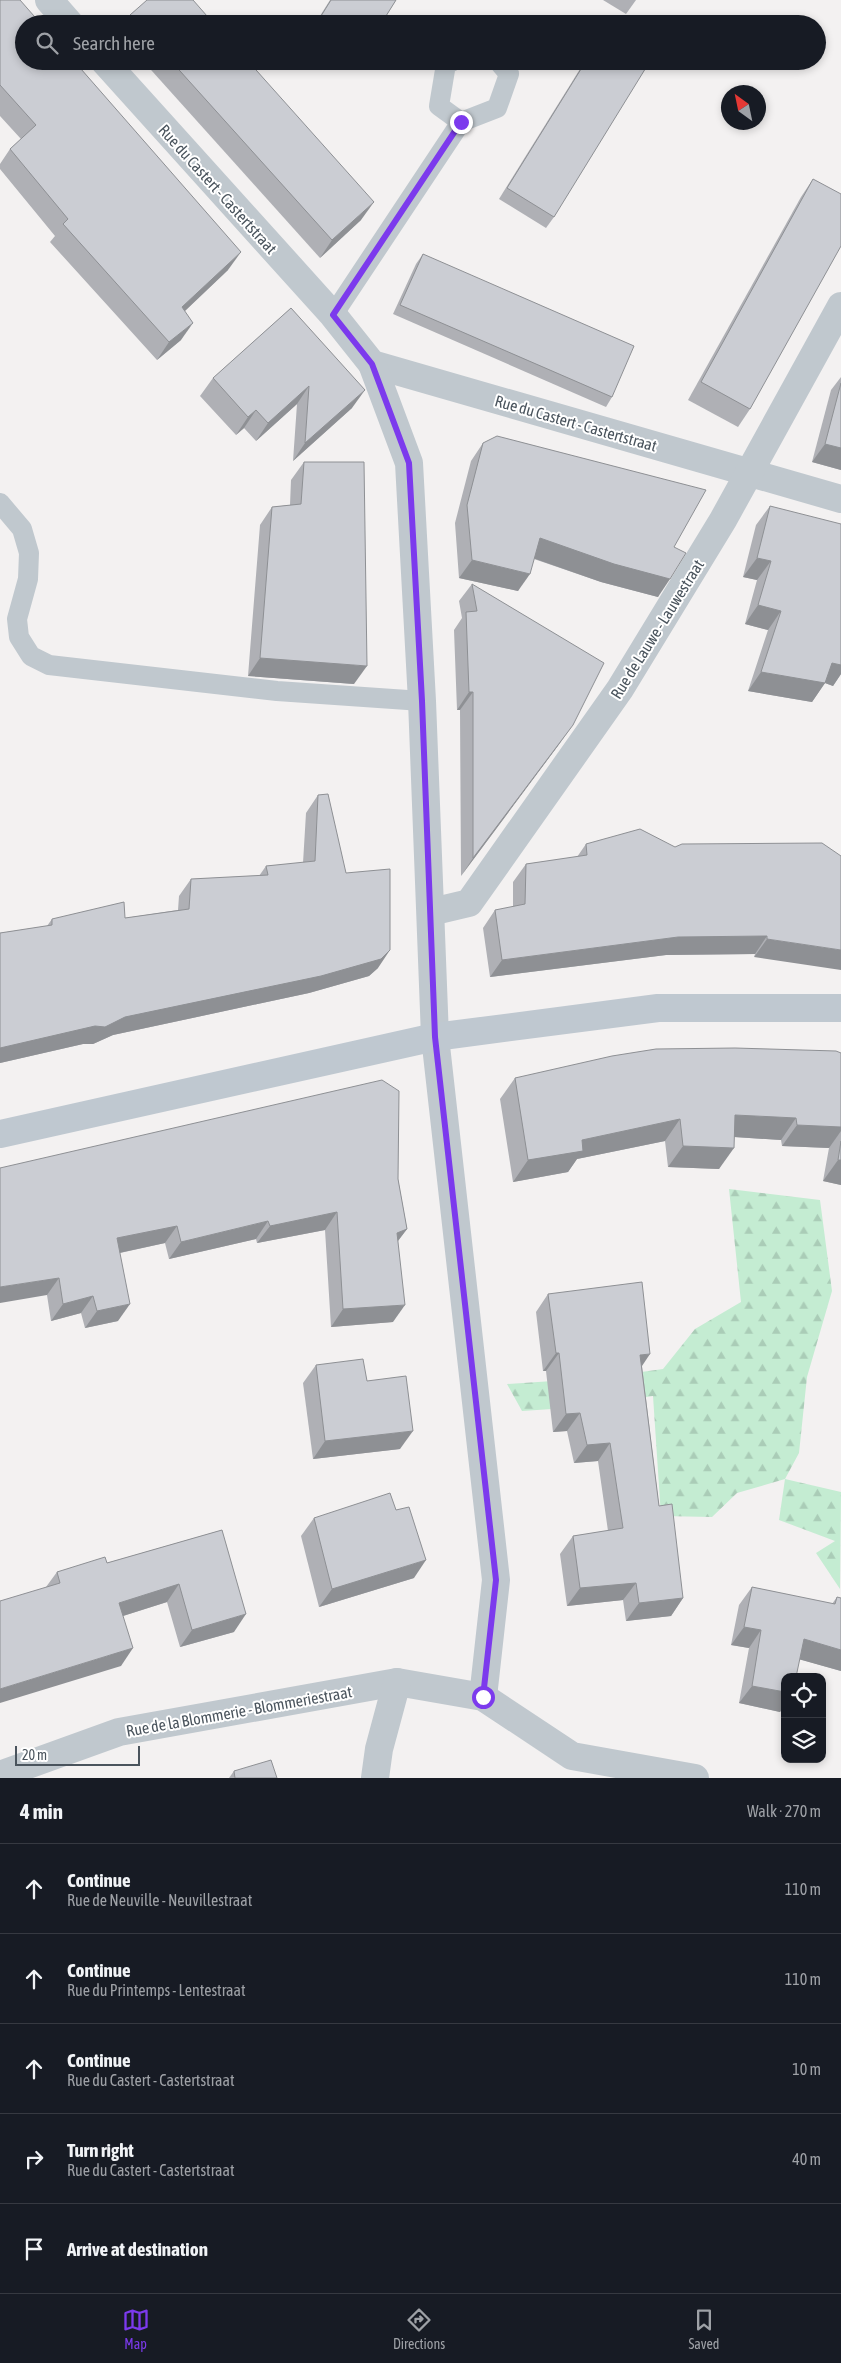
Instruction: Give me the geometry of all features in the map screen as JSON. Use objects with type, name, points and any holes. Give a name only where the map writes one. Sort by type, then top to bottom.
[{"type":"street","points":[[48,0],[62,15]]},
{"type":"street","name":"Rue du Castert - Castertstraat","points":[[112,70],[333,315],[372,364],[841,499]]},
{"type":"street","name":"Rue de Lauwe - Lauwestraat","points":[[431,912],[469,903],[620,690],[723,520],[841,306]]},
{"type":"street","points":[[372,364],[409,463],[422,701],[435,1037],[496,1580],[483,1697],[572,1756],[695,1778]]},
{"type":"street","points":[[0,1134],[435,1037],[658,1008],[841,1008]]},
{"type":"street","points":[[375,1778],[379,1749],[396,1682]]},
{"type":"street","name":"Rue de la Blommerie - Blommeriestraat","points":[[0,1775],[119,1732],[396,1682],[483,1697]]},
{"type":"lane","points":[[445,70],[439,106],[461,122]]},
{"type":"lane","points":[[333,315],[461,122],[497,108],[509,74],[506,70]]},
{"type":"lane","points":[[0,503],[22,529],[29,553],[28,580],[17,619],[19,637],[31,656],[49,665],[276,691],[422,701]]},
{"type":"green space","points":[[729,1189],[820,1200],[832,1291],[807,1377],[799,1453],[785,1479],[737,1493],[712,1517],[661,1516],[653,1396],[567,1408],[522,1411],[507,1384],[598,1378],[663,1369],[695,1329],[741,1302]]},
{"type":"green space","points":[[785,1479],[841,1492],[840,1589],[816,1553],[835,1541],[779,1520]]},
{"type":"building","points":[[0,0],[20,0],[33,15],[15,15],[15,70],[82,70],[241,252],[182,307],[193,323],[169,342],[63,224],[68,219],[10,149],[36,125],[0,85]]},
{"type":"building","points":[[147,0],[193,0],[206,15],[130,15]]},
{"type":"building","points":[[331,0],[396,0],[387,15],[322,15]]},
{"type":"building","points":[[179,70],[256,70],[374,202],[332,240]]},
{"type":"building","points":[[580,70],[645,70],[554,217],[507,188]]},
{"type":"building","points":[[813,179],[841,194],[841,246],[750,409],[701,382]]},
{"type":"building","points":[[423,254],[634,346],[612,397],[400,305]]},
{"type":"building","points":[[291,308],[365,390],[305,443],[309,386],[268,423],[256,410],[248,417],[213,378]]},
{"type":"building","points":[[841,383],[841,448],[825,444]]},
{"type":"building","points":[[497,436],[706,490],[674,547],[686,553],[670,579],[614,564],[540,538],[530,574],[472,560],[467,505],[483,443]]},
{"type":"building","points":[[304,462],[364,462],[367,666],[260,658],[272,507],[301,504]]},
{"type":"building","points":[[770,506],[841,524],[841,665],[832,663],[825,683],[761,672],[781,611],[758,605],[771,561],[757,558]]},
{"type":"building","points":[[472,584],[604,663],[573,725],[473,858],[473,692],[469,692],[466,612],[477,611]]},
{"type":"building","points":[[328,794],[346,873],[390,869],[390,950],[381,959],[321,976],[125,1017],[105,1027],[95,1026],[0,1048],[0,933],[52,925],[52,919],[124,902],[125,918],[189,909],[191,879],[268,875],[266,866],[315,861],[318,795]]},
{"type":"building","points":[[640,829],[675,847],[682,844],[822,843],[841,856],[841,950],[767,939],[767,936],[678,937],[502,960],[495,910],[525,904],[526,864],[587,855],[586,844]]},
{"type":"building","points":[[735,1048],[836,1051],[841,1053],[841,1127],[797,1125],[796,1118],[735,1115],[734,1148],[683,1146],[680,1119],[582,1140],[583,1151],[528,1160],[515,1078],[612,1056],[656,1049]]},
{"type":"building","points":[[382,1080],[399,1091],[398,1179],[407,1229],[397,1233],[405,1305],[343,1309],[337,1212],[270,1226],[268,1221],[181,1242],[177,1226],[117,1238],[130,1304],[97,1311],[93,1296],[63,1304],[59,1278],[0,1287],[0,1168]]},
{"type":"building","points":[[841,1141],[841,1160],[838,1160]]},
{"type":"building","points":[[642,1282],[650,1354],[640,1355],[659,1506],[672,1504],[683,1598],[639,1603],[636,1583],[580,1588],[573,1536],[623,1528],[610,1443],[587,1445],[580,1413],[566,1414],[559,1353],[556,1353],[548,1294]]},
{"type":"building","points":[[363,1359],[367,1381],[406,1376],[413,1431],[325,1441],[316,1365]]},
{"type":"building","points":[[390,1493],[396,1510],[409,1507],[426,1560],[332,1589],[314,1518]]},
{"type":"building","points":[[222,1530],[246,1614],[192,1630],[179,1584],[119,1603],[133,1648],[0,1689],[0,1601],[60,1583],[57,1572],[105,1557],[107,1563]]},
{"type":"building","points":[[752,1587],[835,1604],[837,1597],[841,1598],[841,1650],[804,1639],[797,1673],[781,1673],[781,1691],[752,1686],[761,1630],[744,1627]]},
{"type":"building","points":[[271,1760],[277,1778],[235,1778],[234,1771]]},
{"type":"route","points":[[461,122],[333,315],[372,364],[409,463],[422,701],[435,1037],[496,1580],[483,1697]]}]
